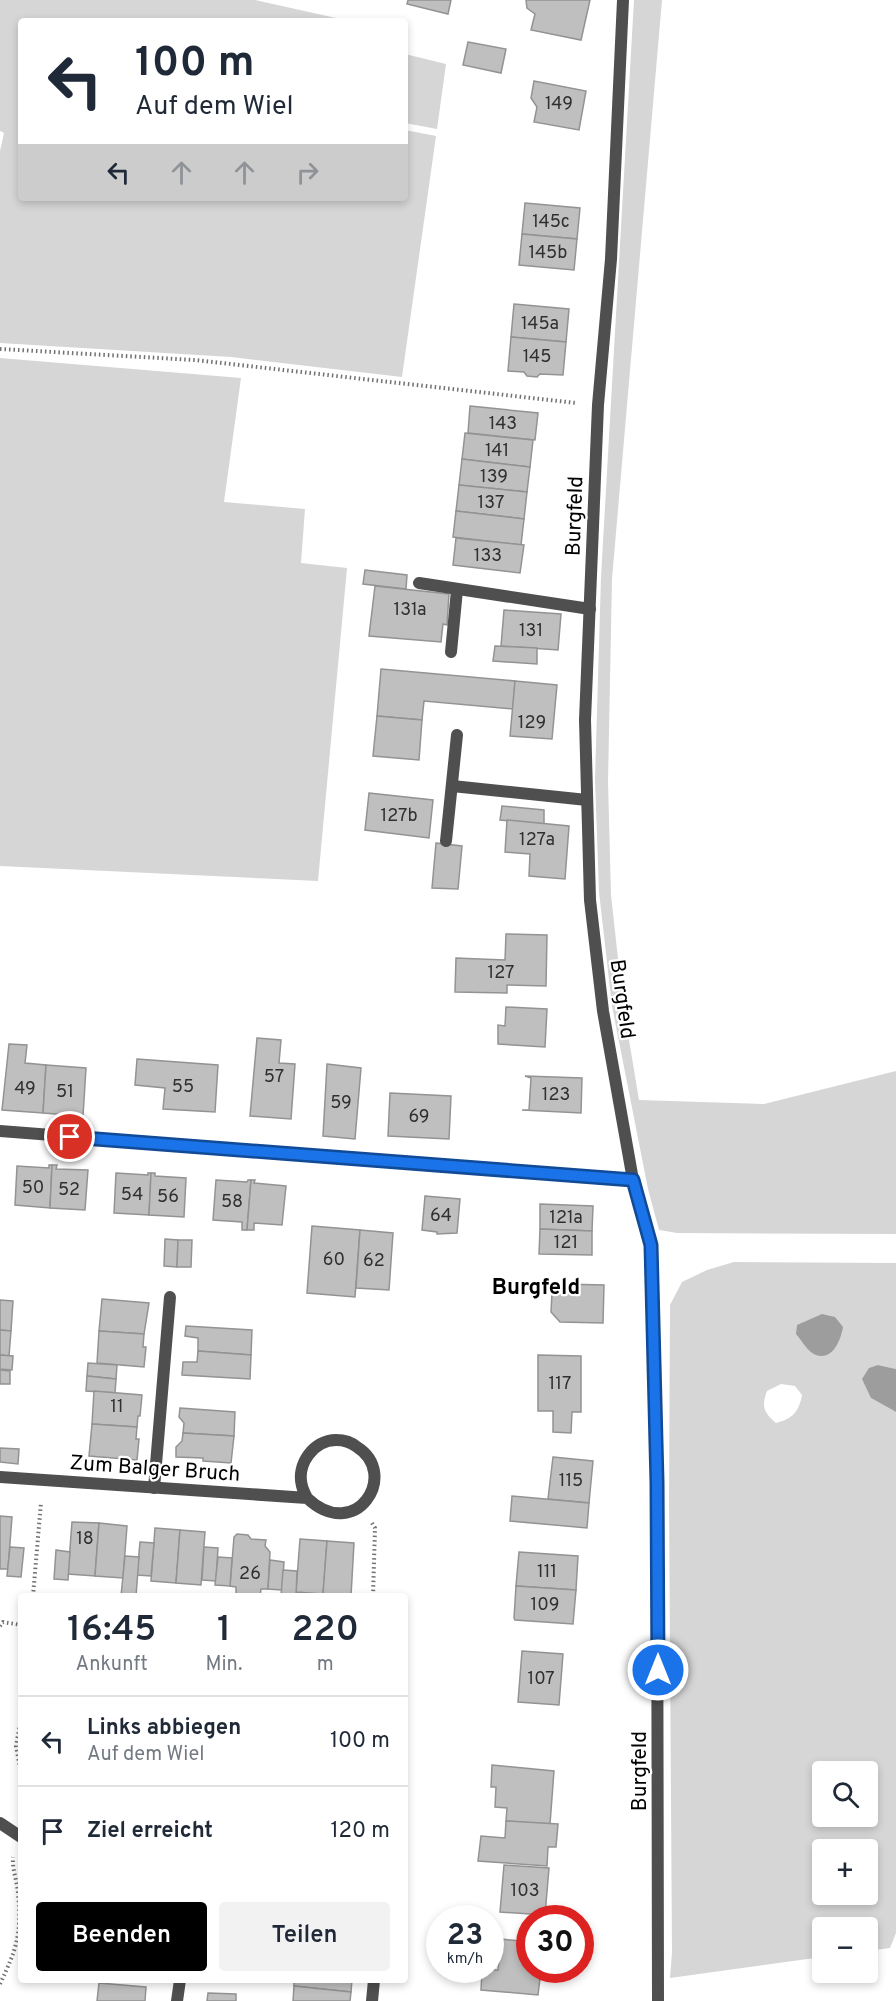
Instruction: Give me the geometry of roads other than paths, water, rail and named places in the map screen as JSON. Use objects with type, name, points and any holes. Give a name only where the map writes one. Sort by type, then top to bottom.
[{"type":"street","name":"Burgfeld","points":[[623,0],[611,259],[598,405],[585,720],[590,900],[603,1011],[633,1180],[651,1245],[657,1494],[658,2001]]},
{"type":"street","points":[[419,583],[590,609]]},
{"type":"street","points":[[451,652],[457,590]]},
{"type":"street","points":[[446,841],[457,735]]},
{"type":"street","points":[[452,786],[587,801]]},
{"type":"street","points":[[0,1131],[633,1180]]},
{"type":"street","points":[[154,1488],[170,1298]]},
{"type":"street","name":"Zum Balger Bruch","points":[[0,1477],[307,1498],[318,1509],[333,1514],[348,1513],[362,1505],[372,1493],[375,1478],[372,1462],[363,1450],[350,1442],[334,1440],[320,1444],[308,1454],[301,1468],[301,1484],[307,1498]]},
{"type":"street","points":[[0,1823],[18,1835]]},
{"type":"street","points":[[177,2001],[180,1983]]},
{"type":"street","points":[[372,2001],[374,1983]]},
{"type":"district","name":"Burgfeld","points":[[536,1286]]}]
